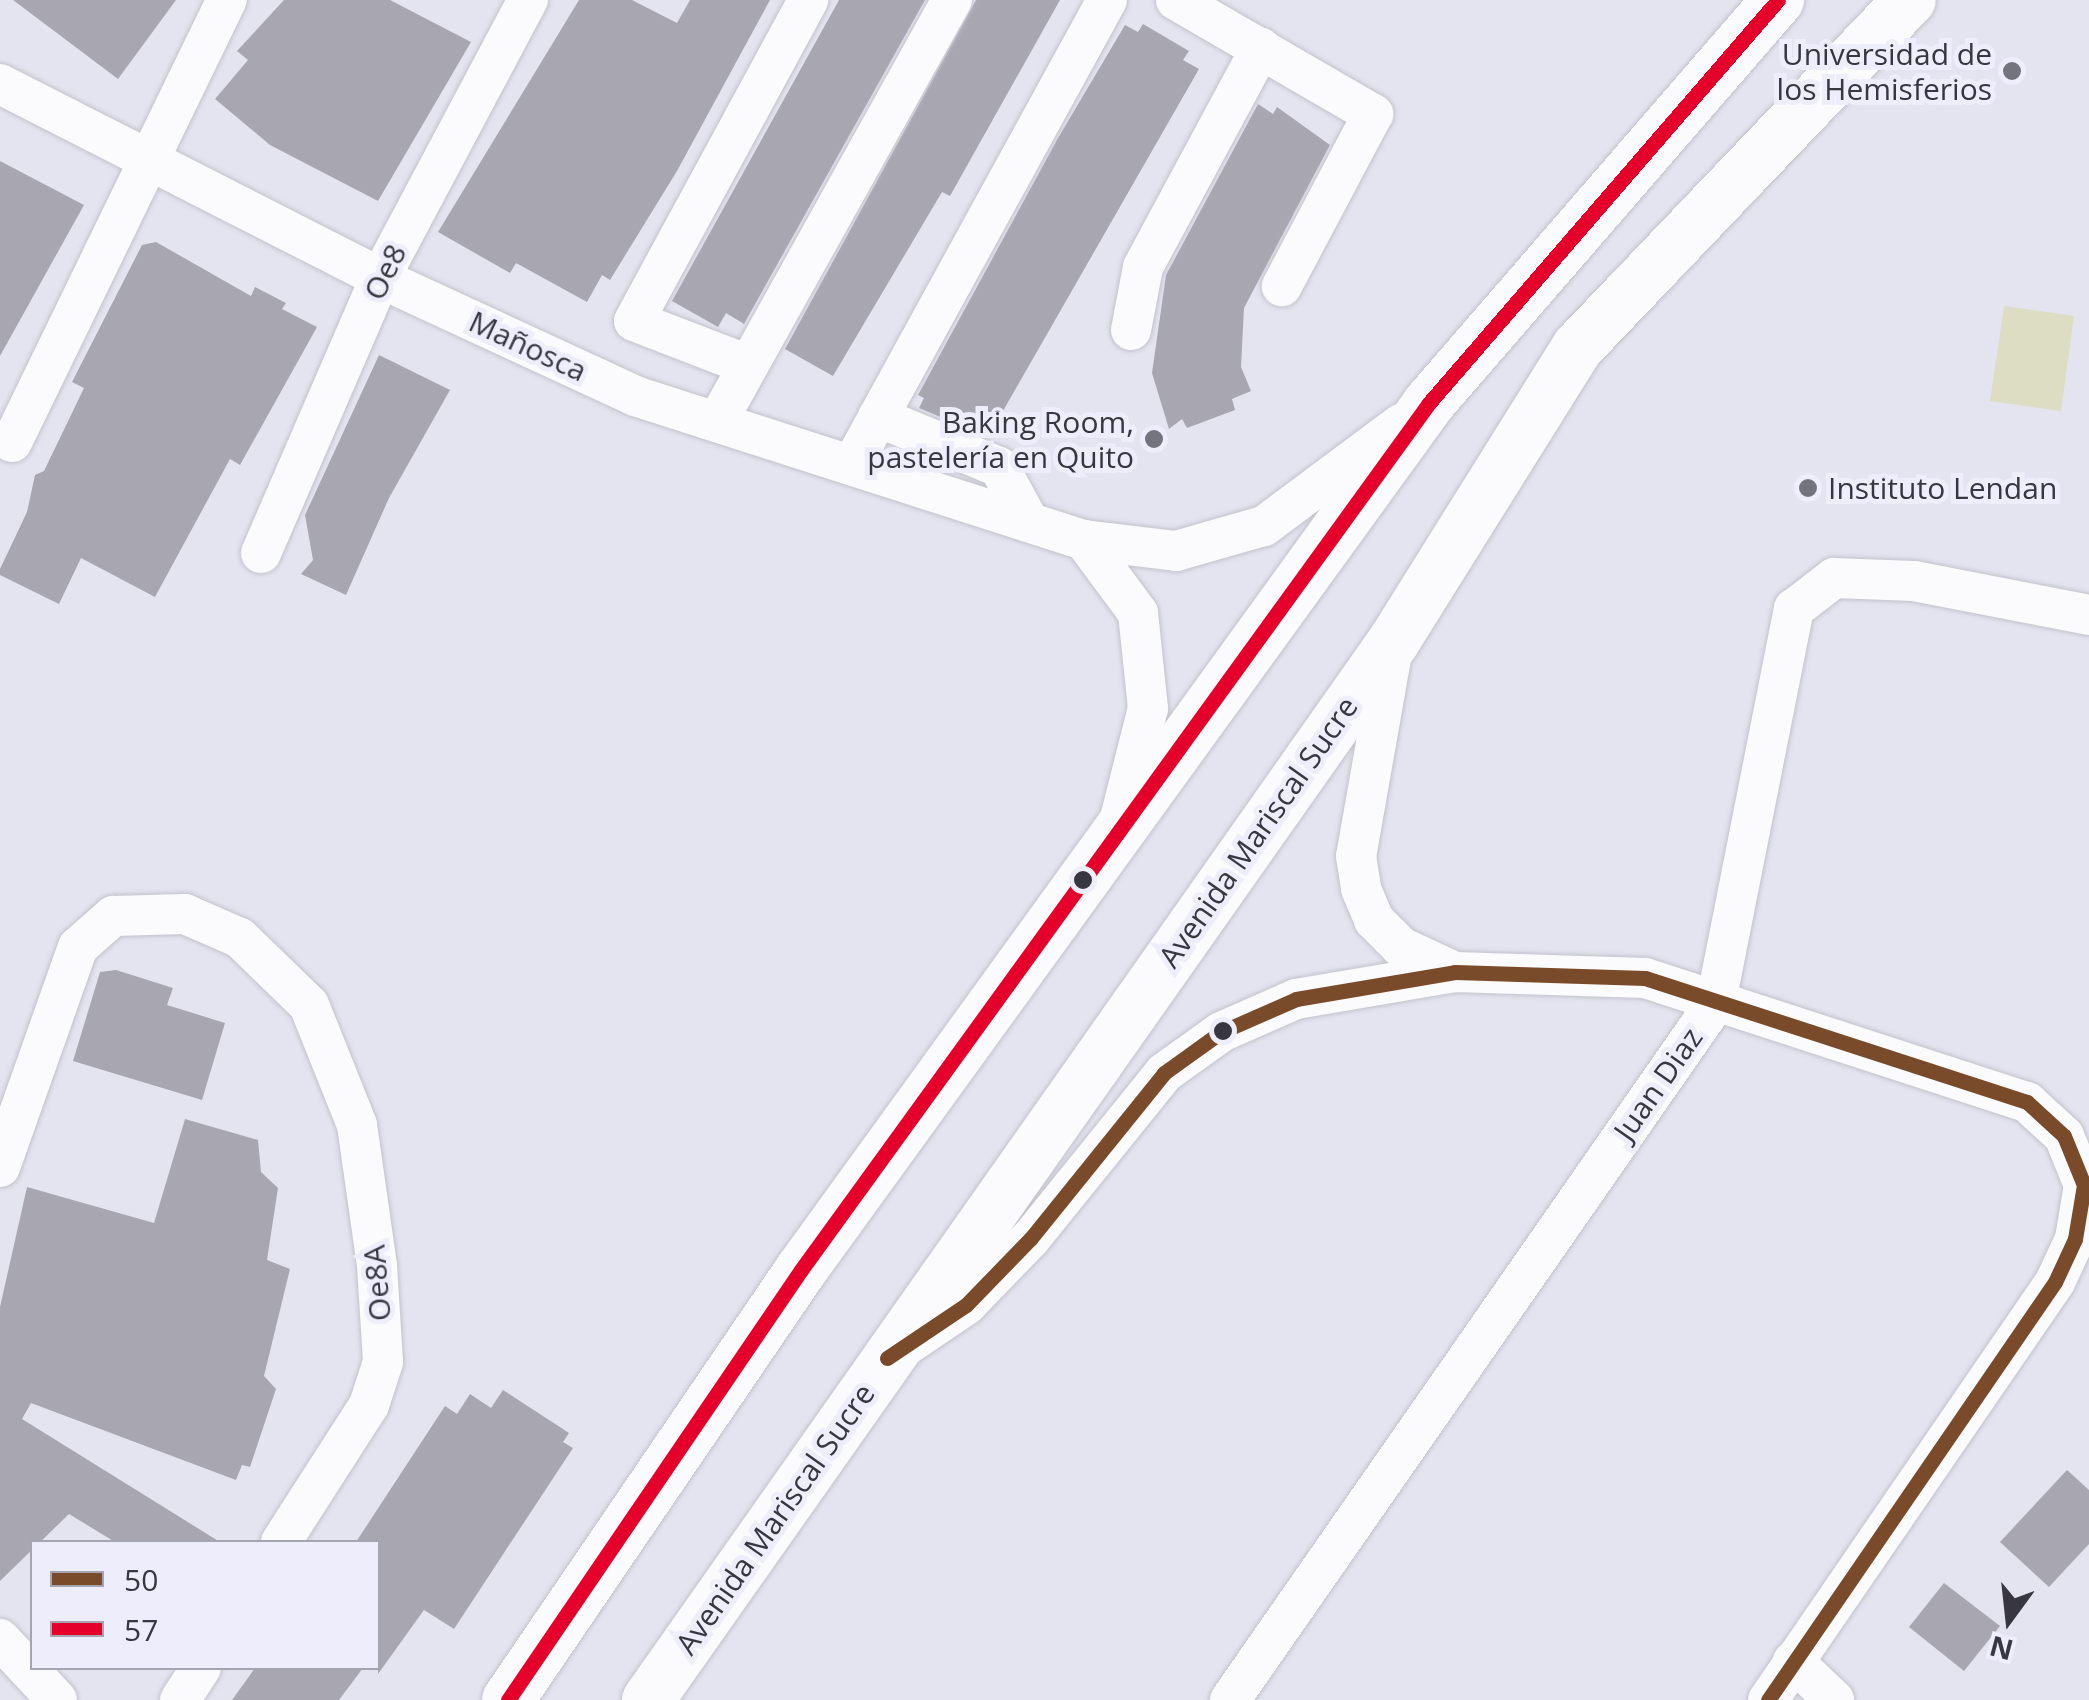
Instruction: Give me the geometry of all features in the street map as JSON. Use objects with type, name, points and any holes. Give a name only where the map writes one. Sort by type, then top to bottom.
[{"type":"main road","points":[[508,1700],[802,1270],[1428,403],[1778,0]]},
{"type":"main road","name":"Avenida Mariscal Sucre","points":[[648,1700],[1394,641],[1578,346],[1910,0]]},
{"type":"street","points":[[12,442],[228,0]]},
{"type":"street","name":"Oe8","points":[[261,553],[380,278],[528,0]]},
{"type":"street","points":[[748,365],[634,321],[808,0]]},
{"type":"street","points":[[716,422],[952,0]]},
{"type":"street","points":[[852,465],[1106,0]]},
{"type":"street","points":[[1176,0],[1373,114],[1282,286]]},
{"type":"street","points":[[1131,330],[1143,267],[1262,48]]},
{"type":"street","name":"Mañosca","points":[[0,84],[380,278],[635,396],[1084,540],[1176,551],[1264,526],[1428,403]]},
{"type":"street","points":[[878,418],[999,467],[1030,522]]},
{"type":"street","points":[[1084,540],[1138,614],[1148,708],[1115,838]]},
{"type":"street","name":"Juan Diaz","points":[[1230,1700],[1716,1002],[1794,609],[1834,578],[1914,582],[2089,614]]},
{"type":"street","points":[[1394,641],[1356,856],[1361,889],[1374,920],[1402,947],[1454,972]]},
{"type":"street","name":"Oe8A","points":[[0,1167],[78,947],[113,916],[185,914],[240,938],[309,1005],[356,1125],[377,1266],[382,1362],[369,1405],[282,1540]]},
{"type":"street","points":[[888,1358],[966,1305],[1031,1238],[1164,1073],[1221,1032],[1296,1000],[1454,972],[1645,978],[2027,1102],[2064,1136],[2084,1185],[2074,1239],[2055,1282],[1768,1700]]},
{"type":"street","points":[[0,1639],[57,1700]]},
{"type":"street","points":[[1793,1661],[1834,1700]]},
{"type":"street","points":[[180,1700],[200,1670]]},
{"type":"green space","points":[[2004,306],[2074,316],[2061,411],[1990,401]]},
{"type":"building","points":[[13,0],[176,0],[118,79]]},
{"type":"building","points":[[284,0],[390,0],[471,42],[378,201],[270,145],[215,99],[248,60],[237,51]]},
{"type":"building","points":[[579,0],[632,0],[677,23],[690,0],[770,0],[677,171],[610,280],[602,275],[587,302],[516,263],[510,273],[438,232]]},
{"type":"building","points":[[839,0],[925,0],[744,324],[726,313],[718,327],[672,301]]},
{"type":"building","points":[[976,0],[1060,0],[950,196],[942,192],[833,376],[785,349]]},
{"type":"building","points":[[1143,24],[1189,51],[1183,60],[1199,69],[988,437],[919,408],[924,398],[918,395],[1058,138],[1125,25],[1138,32]]},
{"type":"building","points":[[1258,104],[1273,114],[1277,107],[1330,145],[1244,308],[1241,367],[1251,391],[1232,399],[1235,410],[1187,428],[1182,419],[1169,429],[1152,373],[1166,275]]},
{"type":"building","points":[[0,161],[84,205],[0,356]]},
{"type":"building","points":[[156,242],[251,296],[255,287],[286,303],[282,309],[317,327],[240,465],[230,459],[155,597],[81,558],[59,604],[0,575],[0,569],[27,512],[35,475],[44,471],[84,388],[72,382],[142,245]]},
{"type":"building","points":[[379,355],[450,390],[389,498],[346,595],[301,574],[313,560],[305,515]]},
{"type":"building","points":[[116,970],[173,988],[167,1005],[225,1023],[202,1100],[73,1061],[100,972]]},
{"type":"building","points":[[185,1119],[258,1140],[261,1172],[278,1188],[267,1260],[290,1269],[264,1376],[276,1389],[250,1467],[242,1465],[236,1480],[31,1403],[22,1419],[217,1540],[112,1540],[69,1514],[42,1540],[30,1540],[30,1552],[0,1581],[0,1307],[27,1187],[154,1223]]},
{"type":"building","points":[[503,1390],[569,1433],[563,1442],[573,1448],[454,1629],[424,1610],[378,1674],[380,1540],[357,1540],[445,1406],[457,1414],[470,1394],[491,1408]]},
{"type":"building","points":[[2067,1470],[2089,1490],[2089,1544],[2049,1587],[2000,1542]]},
{"type":"building","points":[[1944,1583],[2000,1626],[1964,1671],[1909,1627]]},
{"type":"building","points":[[254,1670],[362,1670],[339,1700],[232,1700]]},
{"type":"transit line","name":"57","points":[[508,1700],[801,1270],[1429,403],[1778,0]]},
{"type":"transit line","name":"50","points":[[887,1358],[966,1305],[1031,1238],[1164,1073],[1221,1032],[1296,999],[1455,972],[1645,978],[2027,1102],[2064,1136],[2084,1185],[2075,1239],[2055,1282],[1768,1700]]},
{"type":"place","name":"Universidad de los Hemisferios","points":[[2012,71]]},
{"type":"place","name":"Baking Room, pastelería en Quito","points":[[1154,439]]},
{"type":"place","name":"Instituto Lendan","points":[[1808,488]]}]
